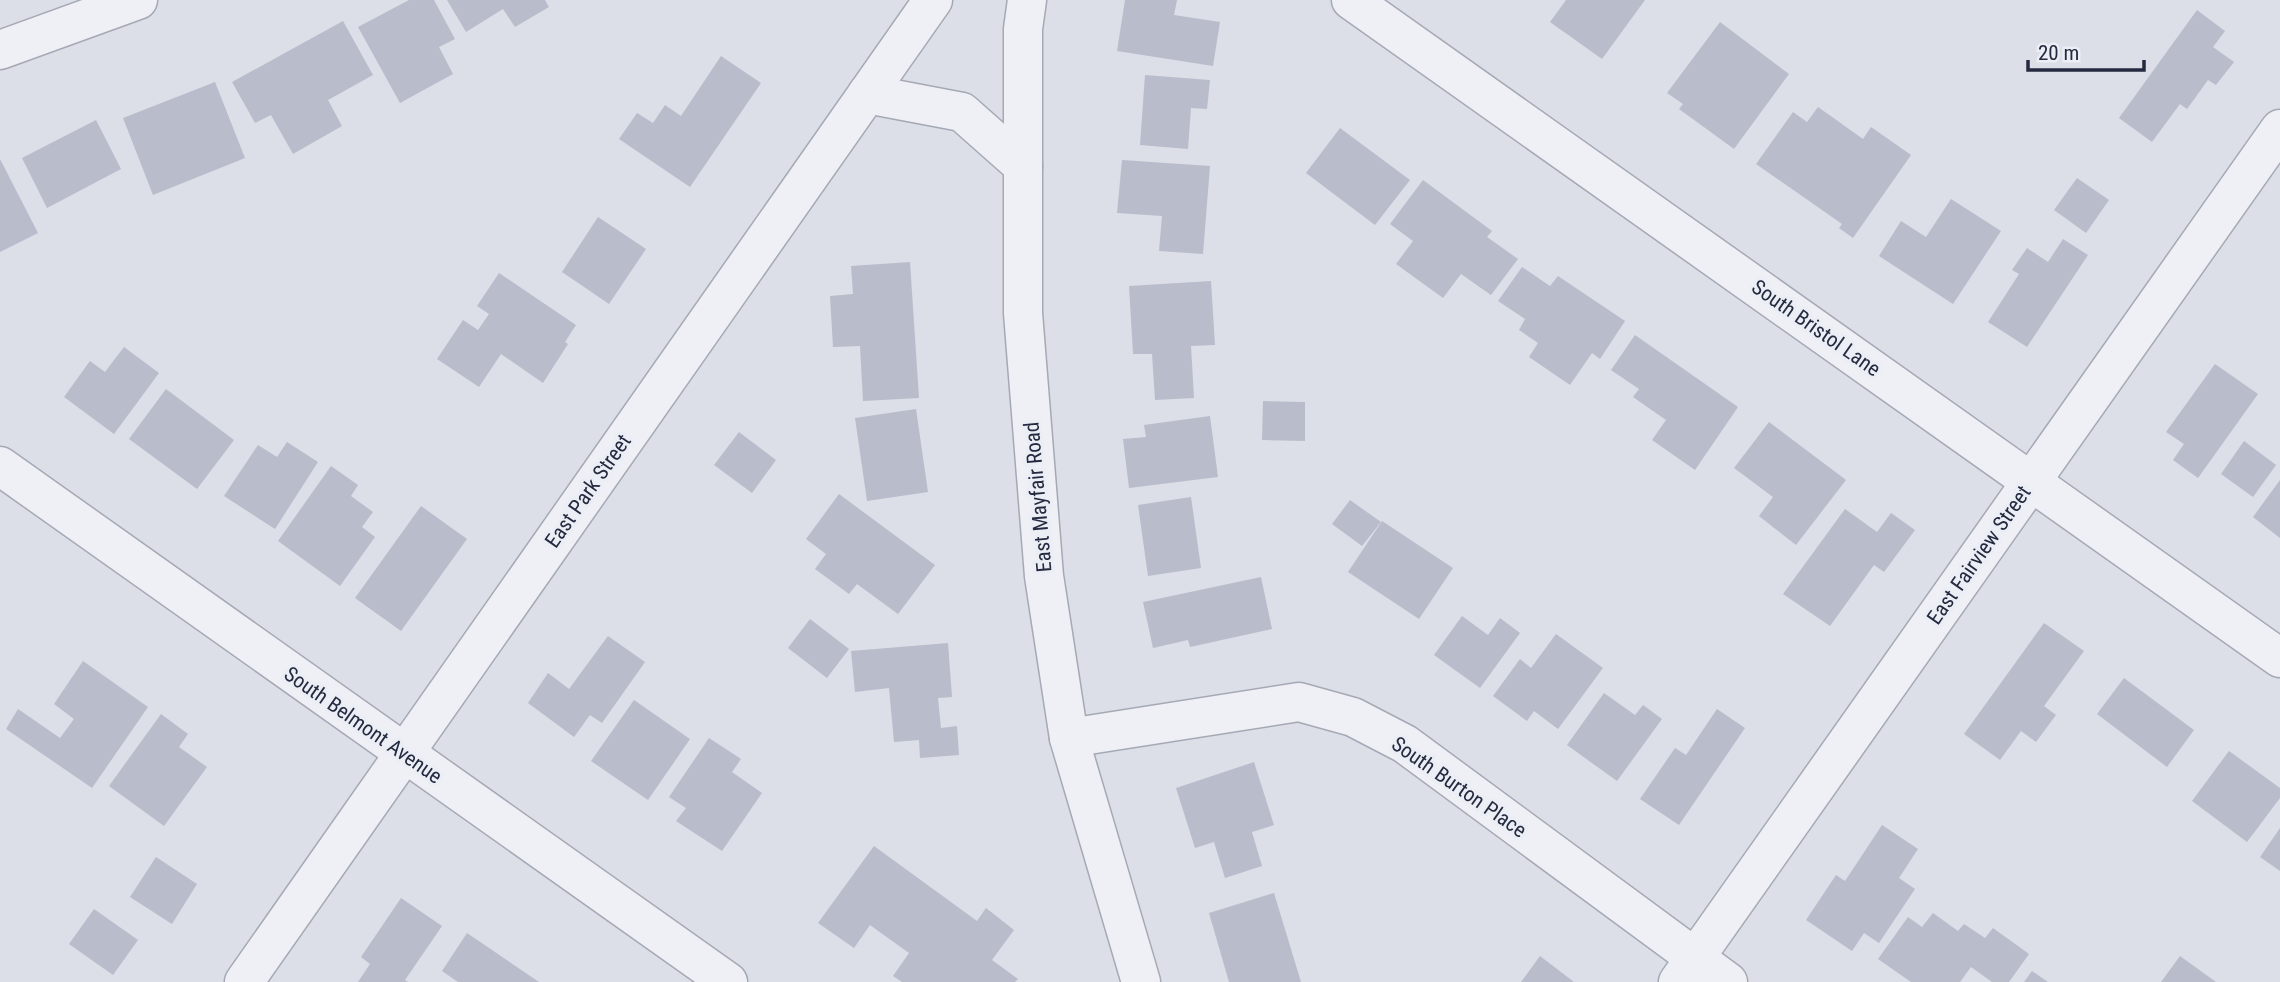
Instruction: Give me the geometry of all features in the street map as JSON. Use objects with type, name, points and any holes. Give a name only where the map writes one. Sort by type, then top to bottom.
[{"type":"street","points":[[0,50],[138,0]]},
{"type":"street","name":"East Park Street","points":[[244,982],[933,0]]},
{"type":"street","name":"East Mayfair Road","points":[[1027,0],[1023,29],[1023,313],[1043,562],[1069,738],[1141,982]]},
{"type":"street","name":"South Bristol Lane","points":[[1351,0],[2280,658]]},
{"type":"street","points":[[867,94],[962,112],[1023,166]]},
{"type":"street","name":"East Fairview Street","points":[[1686,970],[2280,129]]},
{"type":"street","name":"South Belmont Avenue","points":[[0,466],[728,982]]},
{"type":"street","name":"South Burton Place","points":[[1069,738],[1299,702],[1353,717],[1405,744],[1686,970],[1728,982]]},
{"type":"building","points":[[409,0],[434,0],[455,39],[439,47],[453,74],[400,103],[358,27]]},
{"type":"building","points":[[447,0],[545,0],[549,7],[515,27],[503,9],[466,32]]},
{"type":"building","points":[[1125,0],[1177,0],[1174,15],[1220,22],[1213,66],[1117,51]]},
{"type":"building","points":[[1566,0],[1645,0],[1602,59],[1550,22]]},
{"type":"building","points":[[2197,10],[2225,31],[2213,47],[2234,62],[2216,85],[2208,80],[2187,109],[2180,104],[2152,142],[2119,118]]},
{"type":"building","points":[[343,21],[373,75],[328,100],[342,126],[293,154],[271,115],[255,123],[232,82]]},
{"type":"building","points":[[1720,22],[1789,74],[1734,149],[1679,109],[1683,104],[1667,93]]},
{"type":"building","points":[[721,56],[761,83],[690,187],[619,139],[637,113],[653,123],[665,105],[681,116]]},
{"type":"building","points":[[1145,75],[1210,80],[1207,109],[1191,108],[1188,149],[1140,145]]},
{"type":"building","points":[[215,82],[245,158],[153,195],[123,118]]},
{"type":"building","points":[[1818,107],[1863,139],[1871,127],[1911,155],[1853,238],[1839,228],[1842,224],[1756,164],[1793,112],[1807,122]]},
{"type":"building","points":[[96,120],[121,169],[47,208],[22,158]]},
{"type":"building","points":[[1340,128],[1410,180],[1375,225],[1306,173]]},
{"type":"building","points":[[0,159],[38,233],[0,252]]},
{"type":"building","points":[[1122,160],[1210,166],[1203,254],[1159,251],[1162,216],[1117,213]]},
{"type":"building","points":[[2077,178],[2109,200],[2086,233],[2054,210]]},
{"type":"building","points":[[1423,180],[1492,231],[1487,237],[1518,259],[1491,295],[1461,274],[1443,298],[1396,264],[1413,241],[1390,224]]},
{"type":"building","points":[[1951,199],[2001,231],[1953,304],[1879,256],[1901,221],[1926,237]]},
{"type":"building","points":[[598,217],[646,249],[609,304],[562,272]]},
{"type":"building","points":[[2063,239],[2088,255],[2027,347],[1988,322],[2019,274],[2012,270],[2027,248],[2048,262]]},
{"type":"building","points":[[910,262],[919,398],[863,401],[860,346],[833,347],[830,296],[853,294],[851,266]]},
{"type":"building","points":[[1522,267],[1550,286],[1558,276],[1625,321],[1600,359],[1592,353],[1570,385],[1529,357],[1538,343],[1519,330],[1525,319],[1498,301]]},
{"type":"building","points":[[499,273],[576,325],[565,342],[568,344],[543,383],[501,354],[479,387],[437,359],[463,320],[478,330],[489,314],[477,306]]},
{"type":"building","points":[[1211,281],[1215,345],[1191,346],[1194,398],[1155,400],[1152,354],[1133,354],[1129,286]]},
{"type":"building","points":[[1635,335],[1738,407],[1695,470],[1652,440],[1666,420],[1633,397],[1639,389],[1611,370]]},
{"type":"building","points":[[124,347],[159,373],[114,434],[64,397],[90,361],[105,372]]},
{"type":"building","points":[[2215,364],[2258,394],[2198,478],[2173,460],[2184,444],[2166,432]]},
{"type":"building","points":[[166,389],[234,440],[197,489],[129,439]]},
{"type":"building","points":[[1263,401],[1305,402],[1305,441],[1262,440]]},
{"type":"building","points":[[916,409],[928,492],[867,501],[855,418]]},
{"type":"building","points":[[1210,416],[1218,477],[1129,488],[1123,439],[1146,437],[1144,425]]},
{"type":"building","points":[[1769,422],[1846,480],[1796,545],[1759,516],[1773,497],[1734,468]]},
{"type":"building","points":[[739,432],[776,460],[752,493],[714,465]]},
{"type":"building","points":[[2244,441],[2276,465],[2253,497],[2221,474]]},
{"type":"building","points":[[287,442],[318,462],[275,529],[224,496],[258,445],[277,457]]},
{"type":"building","points":[[331,466],[358,485],[351,496],[373,512],[362,527],[375,537],[340,586],[278,541]]},
{"type":"building","points":[[2280,480],[2280,538],[2253,517]]},
{"type":"building","points":[[839,494],[935,565],[898,614],[857,584],[849,594],[815,569],[826,554],[806,539]]},
{"type":"building","points":[[1191,497],[1201,568],[1148,576],[1138,505]]},
{"type":"building","points":[[1350,500],[1381,522],[1362,546],[1332,524]]},
{"type":"building","points":[[421,506],[467,539],[401,631],[355,598]]},
{"type":"building","points":[[1845,509],[1877,532],[1891,513],[1915,530],[1884,572],[1874,565],[1830,626],[1783,594]]},
{"type":"building","points":[[1382,521],[1453,568],[1419,619],[1348,572]]},
{"type":"building","points":[[1261,577],[1272,629],[1190,647],[1188,640],[1153,648],[1143,602]]},
{"type":"building","points":[[1462,616],[1488,635],[1500,618],[1520,633],[1480,688],[1434,655]]},
{"type":"building","points":[[810,619],[849,649],[827,678],[788,648]]},
{"type":"building","points":[[2044,623],[2084,651],[2044,706],[2056,715],[2036,742],[2021,731],[2000,760],[1964,734]]},
{"type":"building","points":[[1556,634],[1603,668],[1558,729],[1534,711],[1527,721],[1493,696],[1520,659],[1531,668]]},
{"type":"building","points":[[608,636],[645,662],[602,723],[590,715],[574,737],[528,703],[548,673],[569,689]]},
{"type":"building","points":[[948,643],[952,697],[938,698],[941,728],[957,726],[959,755],[920,758],[919,740],[894,742],[889,688],[855,692],[851,651]]},
{"type":"building","points":[[83,661],[148,707],[92,788],[6,729],[18,709],[60,738],[74,719],[54,704]]},
{"type":"building","points":[[2124,678],[2194,730],[2167,767],[2097,714]]},
{"type":"building","points":[[1604,693],[1635,715],[1643,705],[1662,719],[1617,781],[1567,745]]},
{"type":"building","points":[[634,700],[690,739],[648,800],[591,761]]},
{"type":"building","points":[[1717,709],[1745,728],[1679,825],[1640,799],[1675,748],[1686,755]]},
{"type":"building","points":[[161,714],[188,734],[179,747],[207,767],[164,826],[109,786]]},
{"type":"building","points":[[709,738],[741,759],[732,772],[762,793],[722,851],[676,821],[686,808],[669,797]]},
{"type":"building","points":[[2229,751],[2280,788],[2280,798],[2247,842],[2192,801]]},
{"type":"building","points":[[1254,762],[1274,825],[1252,832],[1262,866],[1225,878],[1214,842],[1195,848],[1176,788]]},
{"type":"building","points":[[1882,825],[1918,849],[1899,878],[1915,889],[1879,943],[1864,933],[1852,951],[1806,920],[1836,875],[1845,881]]},
{"type":"building","points":[[2280,828],[2280,871],[2260,857]]},
{"type":"building","points":[[874,846],[977,921],[986,908],[1014,930],[992,960],[1018,979],[1015,982],[902,982],[893,976],[909,953],[870,925],[854,948],[818,923]]},
{"type":"building","points":[[156,857],[197,884],[172,924],[130,897]]},
{"type":"building","points":[[1274,893],[1301,982],[1229,982],[1209,913]]},
{"type":"building","points":[[401,898],[442,926],[405,980],[408,982],[358,982],[370,964],[361,957]]},
{"type":"building","points":[[94,909],[138,940],[113,975],[69,944]]},
{"type":"building","points":[[1933,913],[1958,931],[1964,924],[1985,938],[1993,928],[2029,954],[2009,982],[1992,982],[1971,967],[1960,982],[1911,982],[1878,959],[1908,917],[1922,927]]},
{"type":"building","points":[[467,933],[539,982],[458,982],[442,971]]},
{"type":"building","points":[[1540,956],[1574,982],[1521,982]]},
{"type":"building","points":[[2180,956],[2216,982],[2161,982]]},
{"type":"building","points":[[2032,971],[2048,982],[2024,982]]}]
